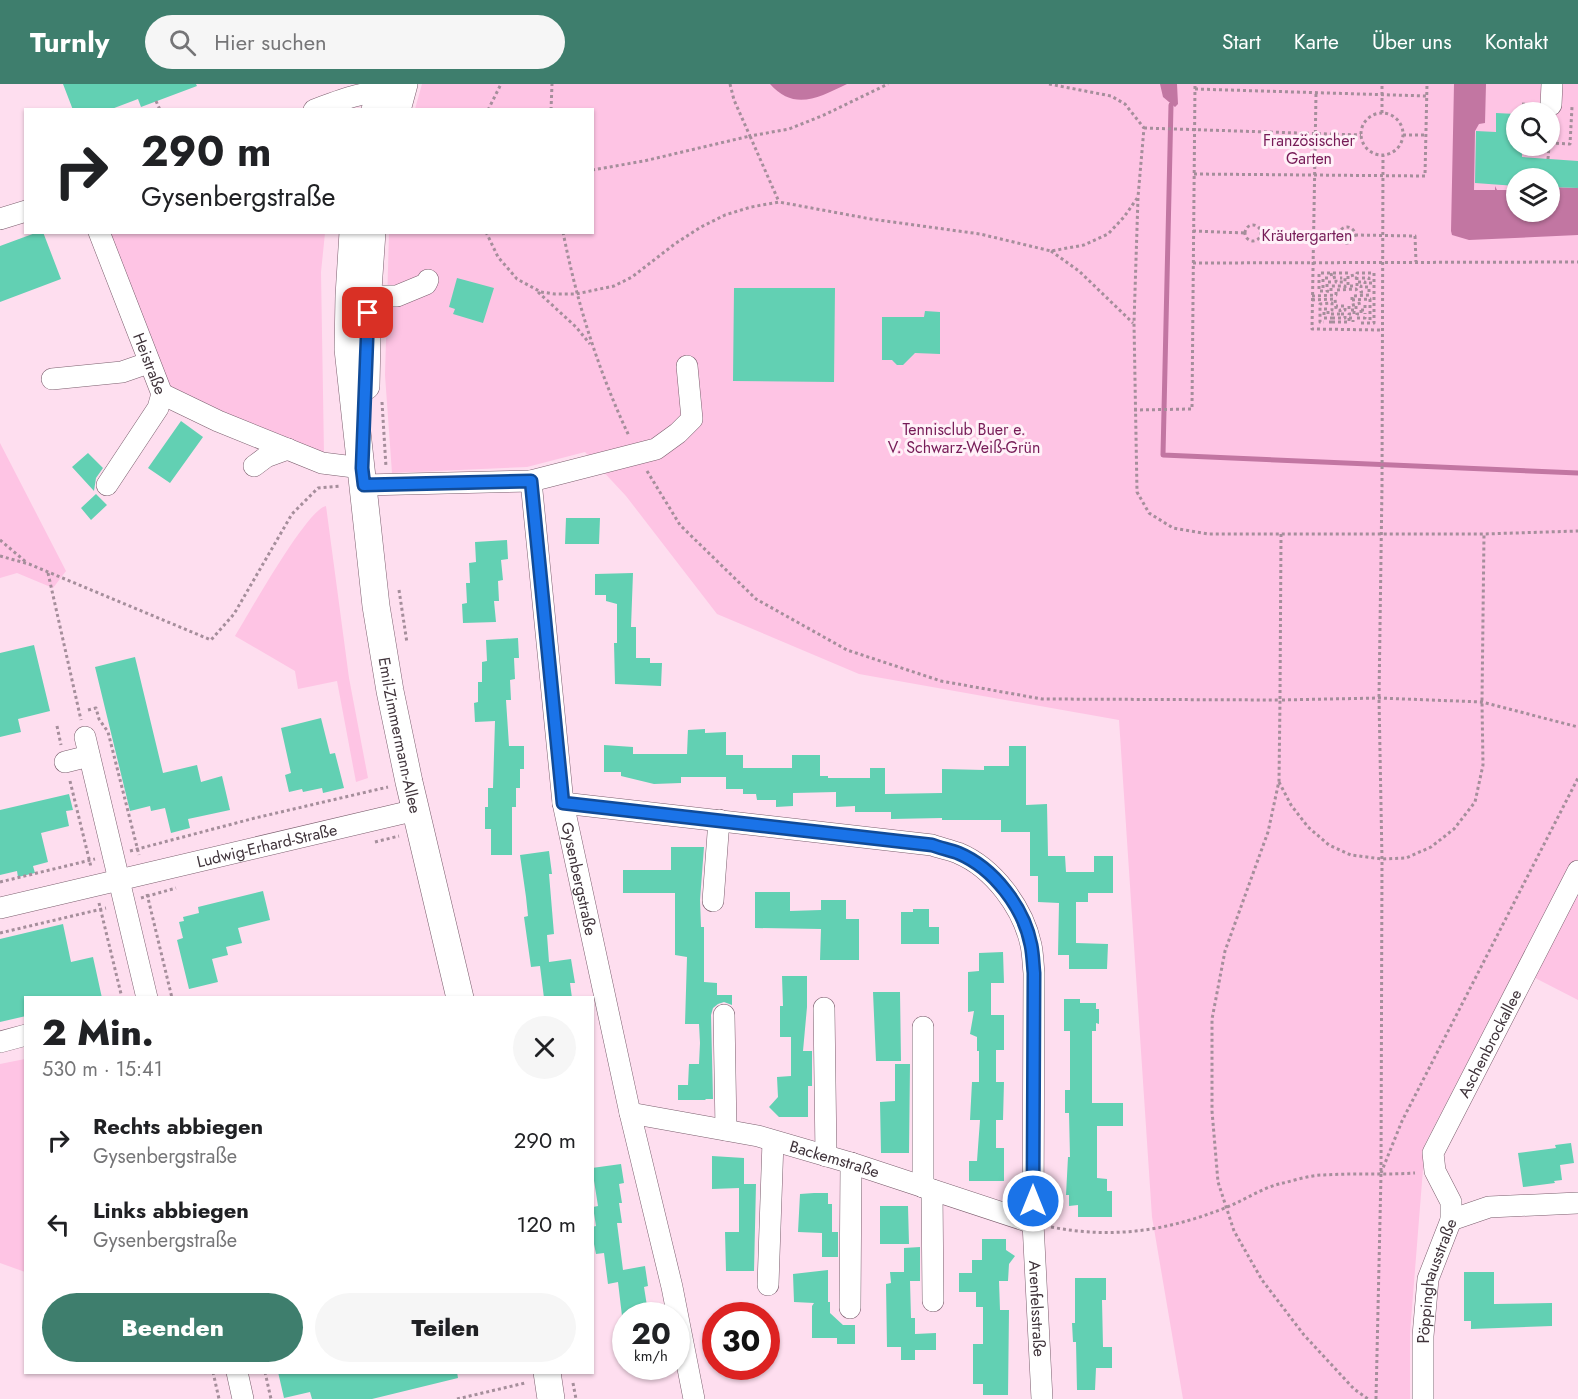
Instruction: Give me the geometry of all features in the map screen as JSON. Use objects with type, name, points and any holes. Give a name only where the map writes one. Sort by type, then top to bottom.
[{"type":"main road","name":"Emil-Zimmermann-Allee","points":[[353,234],[358,296],[363,476],[378,617],[390,691],[460,996]]},
{"type":"main road","name":"Emil-Zimmermann-Allee","points":[[358,296],[372,234]]},
{"type":"main road","points":[[536,1378],[551,1399]]},
{"type":"street","points":[[1551,102],[1552,84]]},
{"type":"street","points":[[320,108],[360,94],[390,95]]},
{"type":"street","points":[[0,219],[24,211]]},
{"type":"street","name":"Heistraße","points":[[100,234],[148,363],[162,394],[158,408],[107,485]]},
{"type":"street","points":[[358,296],[397,296],[426,284],[428,280]]},
{"type":"street","points":[[52,379],[122,372],[148,363]]},
{"type":"street","points":[[162,394],[218,421],[322,463],[363,476],[531,481],[656,449],[678,433],[692,419],[687,366]]},
{"type":"street","points":[[254,466],[266,457],[288,449]]},
{"type":"street","name":"Gysenbergstraße","points":[[531,481],[563,803],[630,1113],[672,1287],[694,1399]]},
{"type":"street","points":[[65,762],[87,747],[147,996]]},
{"type":"street","name":"Arenfelsstraße","points":[[563,803],[932,845],[960,854],[984,868],[1004,889],[1018,912],[1031,944],[1034,973],[1033,1223],[1042,1399]]},
{"type":"street","name":"Ludwig-Erhard-Straße","points":[[0,908],[416,810]]},
{"type":"street","points":[[713,901],[719,820]]},
{"type":"street","name":"Aschenbrockallee","points":[[1435,1172],[1433,1154],[1578,870]]},
{"type":"street","points":[[824,1008],[826,1156]]},
{"type":"street","points":[[724,1015],[726,1130]]},
{"type":"street","points":[[923,1027],[927,1189],[933,1301]]},
{"type":"street","points":[[0,1042],[24,1036]]},
{"type":"street","name":"Backemstraße","points":[[630,1113],[726,1130],[772,1141],[851,1163],[1033,1223]]},
{"type":"street","points":[[768,1286],[772,1141]]},
{"type":"street","points":[[850,1308],[851,1163]]},
{"type":"street","points":[[1435,1172],[1451,1202],[1451,1220]]},
{"type":"street","name":"Pöppinghausstraße","points":[[1423,1399],[1423,1336],[1428,1279],[1451,1220],[1489,1207],[1578,1203]]},
{"type":"street","points":[[237,1374],[243,1399]]},
{"type":"path","points":[[489,108],[501,84]]},
{"type":"path","points":[[551,108],[552,84]]},
{"type":"path","points":[[730,84],[734,100],[780,202]]},
{"type":"path","points":[[594,170],[644,162],[750,136],[789,129],[888,84]]},
{"type":"path","points":[[1049,84],[1111,96],[1125,104],[1144,128],[1138,197],[1134,410],[1137,492],[1149,513],[1173,528],[1208,534],[1485,534],[1578,531]]},
{"type":"path","points":[[1134,410],[1192,409],[1195,84]]},
{"type":"path","points":[[1382,84],[1382,113]]},
{"type":"path","points":[[1194,174],[1425,176],[1427,84]]},
{"type":"path","points":[[1195,89],[1426,96]]},
{"type":"path","points":[[1316,94],[1312,329],[1382,330]]},
{"type":"path","points":[[156,101],[159,108]]},
{"type":"path","points":[[1560,144],[1570,144],[1572,107]]},
{"type":"path","points":[[1382,113],[1397,120],[1403,135],[1396,150],[1383,155],[1368,150],[1362,140],[1366,120],[1382,113]]},
{"type":"path","points":[[1144,128],[1362,135]]},
{"type":"path","points":[[1403,135],[1425,135]]},
{"type":"path","points":[[1376,1399],[1381,1175],[1382,859],[1379,698],[1383,445],[1383,155]]},
{"type":"path","points":[[1051,251],[1084,245],[1108,234],[1138,197]]},
{"type":"path","points":[[536,290],[555,294],[576,294],[614,286],[632,277],[676,243],[725,215],[751,207],[780,202],[870,219],[980,234],[1051,251],[1079,271],[1134,323]]},
{"type":"path","points":[[1253,225],[1259,227],[1262,233],[1260,238],[1254,242],[1248,240],[1245,233],[1247,228],[1253,225]]},
{"type":"path","points":[[1351,228],[1355,235],[1347,242],[1341,239],[1341,229],[1351,228]]},
{"type":"path","points":[[1192,231],[1245,233]]},
{"type":"path","points":[[1262,233],[1340,234]]},
{"type":"path","points":[[487,234],[506,269],[517,279],[536,290],[576,327],[591,346]]},
{"type":"path","points":[[563,234],[576,294],[591,346],[615,406],[638,454],[680,525],[756,599],[847,650],[941,681],[1042,699],[1379,698],[1482,702],[1578,727]]},
{"type":"path","points":[[1355,235],[1415,236],[1416,262]]},
{"type":"path","points":[[1193,263],[1578,262]]},
{"type":"path","points":[[1325,286],[1323,291],[1319,291],[1319,273],[1348,273],[1348,286],[1353,286]]},
{"type":"path","points":[[1331,273],[1332,278],[1336,277],[1336,284]]},
{"type":"path","points":[[1348,281],[1374,273],[1374,323],[1349,318]]},
{"type":"path","points":[[1359,277],[1357,286],[1361,286],[1361,292],[1366,292]]},
{"type":"path","points":[[1359,277],[1365,282],[1365,287],[1369,287],[1369,296],[1352,296],[1352,300],[1370,300],[1370,323]]},
{"type":"path","points":[[1330,280],[1323,279],[1328,291],[1331,291],[1331,286],[1345,282],[1345,278],[1340,278]]},
{"type":"path","points":[[1336,284],[1345,286],[1345,290]]},
{"type":"path","points":[[1312,298],[1336,296],[1336,290],[1357,291]]},
{"type":"path","points":[[1312,298],[1335,299],[1336,309],[1332,310],[1332,303],[1320,304],[1320,322],[1323,322]]},
{"type":"path","points":[[1336,306],[1345,306],[1345,310],[1340,310],[1340,314]]},
{"type":"path","points":[[1331,321],[1345,318],[1345,314],[1328,314],[1328,309],[1324,309],[1324,318],[1331,321],[1349,322],[1349,314],[1354,314],[1359,307],[1361,314],[1357,314],[1358,321]]},
{"type":"path","points":[[1358,321],[1365,318],[1365,313]]},
{"type":"path","points":[[0,556],[29,564],[212,640],[234,614],[298,507],[318,488],[363,476]]},
{"type":"path","points":[[1281,534],[1279,781],[1268,832],[1225,951],[1212,1019],[1212,1111],[1218,1182],[1234,1231],[1262,1280],[1304,1335],[1354,1389],[1368,1399]]},
{"type":"path","points":[[1279,781],[1291,805],[1308,827],[1329,844],[1351,855],[1382,859],[1406,858],[1431,847],[1454,829],[1475,802],[1483,765],[1485,534]]},
{"type":"path","points":[[0,540],[29,564]]},
{"type":"path","points":[[48,573],[87,747]]},
{"type":"path","points":[[398,586],[408,652]]},
{"type":"path","points":[[88,710],[96,708],[99,719],[108,732],[172,996]]},
{"type":"path","points":[[57,726],[122,996]]},
{"type":"path","points":[[1381,1175],[1402,1121],[1578,777]]},
{"type":"path","points":[[0,882],[114,856],[255,818],[388,787]]},
{"type":"path","points":[[1033,1223],[1074,1231],[1138,1232],[1168,1227],[1226,1208],[1275,1185],[1322,1175],[1435,1172]]},
{"type":"path","points":[[213,1374],[219,1399]]},
{"type":"path","points":[[265,1374],[271,1399]]},
{"type":"path","points":[[457,1399],[536,1378]]},
{"type":"green space","points":[[422,84],[1578,84],[1578,1000],[1516,968],[1425,1144],[1410,1333],[1410,1399],[1183,1399],[1152,1217],[1119,720],[859,674],[717,614],[626,496],[585,452],[527,467],[392,473],[385,375],[389,234],[594,234],[594,108],[415,108]]},
{"type":"green space","points":[[108,234],[325,234],[321,272],[324,454],[165,388]]},
{"type":"green space","points":[[0,443],[66,571],[53,588],[17,573],[0,578]]},
{"type":"green space","points":[[326,506],[349,678],[368,778],[356,782],[337,681],[298,689],[295,671],[235,636],[292,543],[317,512]]},
{"type":"green space","points":[[24,1059],[24,1272],[0,1263],[0,1064]]},
{"type":"shaded area","points":[[770,84],[847,84],[826,94],[797,100],[779,92]]},
{"type":"shaded area","points":[[1160,84],[1177,84],[1178,104],[1175,107],[1163,97]]},
{"type":"shaded area","points":[[1454,84],[1486,84],[1485,123],[1479,124],[1475,131],[1474,190],[1495,190],[1495,186],[1497,190],[1506,190],[1506,222],[1560,222],[1560,187],[1578,188],[1578,235],[1469,240],[1452,235]]},
{"type":"building","points":[[63,84],[196,84],[197,86],[141,107],[138,99],[114,108],[72,108]]},
{"type":"building","points":[[1496,113],[1506,114],[1506,156],[1578,161],[1578,188],[1560,187],[1560,168],[1506,168],[1506,185],[1475,183],[1476,131],[1496,132]]},
{"type":"building","points":[[33,234],[44,234],[61,279],[0,302],[0,246]]},
{"type":"building","points":[[457,278],[494,288],[483,323],[453,314],[455,309],[449,307]]},
{"type":"building","points":[[734,288],[835,288],[834,382],[733,381]]},
{"type":"building","points":[[925,311],[940,312],[940,354],[915,353],[903,365],[897,365],[892,360],[882,360],[882,317],[924,317]]},
{"type":"building","points":[[181,421],[203,437],[170,483],[148,468]]},
{"type":"building","points":[[88,453],[103,468],[96,478],[94,491],[72,467]]},
{"type":"building","points":[[96,494],[107,505],[91,520],[81,508]]},
{"type":"building","points":[[566,518],[600,518],[599,544],[565,544]]},
{"type":"building","points":[[507,540],[508,559],[501,560],[503,580],[498,581],[499,601],[494,601],[496,622],[463,623],[462,604],[467,603],[466,583],[470,583],[469,563],[476,562],[475,542]]},
{"type":"building","points":[[633,573],[631,627],[636,627],[636,658],[650,658],[650,663],[662,663],[661,686],[615,684],[614,643],[617,643],[617,604],[606,601],[606,595],[595,595],[595,574]]},
{"type":"building","points":[[518,638],[519,658],[514,658],[515,679],[510,680],[511,700],[506,700],[509,746],[524,746],[524,769],[520,769],[520,788],[516,788],[516,807],[512,807],[512,855],[491,855],[491,829],[485,829],[485,807],[488,807],[488,788],[493,788],[495,721],[475,722],[474,703],[478,702],[478,682],[482,682],[482,662],[487,661],[486,640]]},
{"type":"building","points":[[34,645],[50,711],[18,719],[21,732],[0,737],[0,653]]},
{"type":"building","points":[[135,657],[163,773],[197,765],[201,782],[222,776],[230,810],[188,819],[190,828],[171,833],[165,808],[151,811],[150,806],[130,811],[95,667]]},
{"type":"building","points":[[321,718],[330,754],[335,753],[344,788],[323,793],[322,788],[289,792],[285,775],[291,773],[281,728]]},
{"type":"building","points":[[705,729],[705,733],[726,732],[726,755],[743,755],[743,768],[792,768],[792,755],[820,755],[820,776],[828,776],[828,778],[870,778],[870,768],[885,768],[885,794],[942,793],[942,769],[984,770],[984,766],[1009,766],[1009,746],[1026,746],[1026,805],[1047,804],[1048,856],[1065,856],[1066,872],[1094,872],[1094,856],[1113,856],[1113,893],[1088,893],[1088,902],[1076,902],[1076,943],[1108,944],[1107,969],[1069,969],[1069,955],[1058,955],[1059,903],[1038,902],[1038,876],[1030,876],[1030,832],[1001,832],[1001,820],[891,819],[891,812],[855,812],[855,806],[836,807],[836,792],[793,793],[793,806],[776,807],[776,800],[757,800],[756,794],[743,794],[743,789],[726,789],[726,777],[681,777],[681,783],[654,784],[621,776],[621,772],[604,772],[604,745],[633,747],[633,754],[687,754],[688,730]]},
{"type":"building","points":[[69,794],[73,810],[66,811],[69,826],[41,833],[48,862],[33,866],[35,873],[18,877],[17,871],[0,875],[0,810]]},
{"type":"building","points":[[671,847],[704,847],[700,900],[701,927],[704,927],[704,982],[717,983],[717,995],[732,995],[732,1005],[724,1002],[718,1004],[713,1008],[711,1015],[713,1099],[678,1100],[678,1085],[688,1085],[689,1064],[699,1064],[700,1043],[699,1024],[685,1024],[687,957],[675,955],[675,893],[623,893],[623,870],[671,870]]},
{"type":"building","points":[[549,851],[554,934],[547,935],[549,962],[571,959],[575,983],[570,983],[572,996],[544,996],[540,966],[531,967],[524,917],[528,916],[520,855]]},
{"type":"building","points":[[263,891],[270,920],[238,928],[242,943],[226,947],[228,955],[212,959],[218,982],[189,989],[177,940],[183,938],[179,922],[184,921],[183,917],[199,913],[198,907]]},
{"type":"building","points":[[755,892],[790,892],[790,911],[821,910],[821,900],[846,900],[846,919],[859,919],[859,960],[820,960],[821,929],[755,928]]},
{"type":"building","points":[[913,909],[929,909],[929,927],[939,927],[939,944],[901,944],[901,912],[913,912]]},
{"type":"building","points":[[63,924],[71,962],[93,957],[102,996],[24,996],[24,1016],[0,1022],[0,939]]},
{"type":"building","points":[[1003,952],[1004,983],[991,983],[991,1015],[1004,1015],[1004,1050],[996,1050],[996,1082],[1004,1082],[1003,1120],[996,1120],[996,1148],[1004,1148],[1004,1181],[969,1181],[969,1161],[977,1161],[980,1120],[970,1120],[972,1082],[979,1082],[979,1051],[977,1051],[977,1037],[970,1034],[974,1011],[968,1012],[968,972],[979,971],[979,953]]},
{"type":"building","points":[[782,976],[807,976],[803,1051],[812,1051],[812,1086],[808,1086],[808,1117],[779,1117],[769,1107],[778,1097],[777,1077],[791,1076],[791,1037],[780,1037],[780,1006],[783,1006]]},
{"type":"building","points":[[873,992],[900,992],[901,1061],[876,1061]]},
{"type":"building","points":[[1064,999],[1080,999],[1080,1003],[1096,1003],[1096,1009],[1099,1009],[1099,1024],[1096,1023],[1096,1031],[1092,1031],[1092,1103],[1123,1103],[1123,1126],[1097,1126],[1097,1178],[1107,1179],[1107,1191],[1112,1191],[1112,1217],[1078,1217],[1078,1205],[1069,1206],[1069,1195],[1066,1195],[1068,1157],[1070,1157],[1069,1113],[1065,1113],[1065,1090],[1070,1090],[1070,1031],[1064,1031]]},
{"type":"building","points":[[895,1064],[910,1064],[909,1153],[881,1153],[880,1102],[895,1101]]},
{"type":"building","points":[[1571,1143],[1574,1163],[1560,1165],[1562,1180],[1523,1187],[1518,1153],[1556,1148],[1555,1145]]},
{"type":"building","points":[[712,1156],[744,1158],[744,1184],[756,1184],[754,1271],[726,1271],[725,1232],[739,1232],[739,1188],[712,1189]]},
{"type":"building","points":[[621,1164],[624,1183],[619,1184],[622,1223],[617,1223],[623,1270],[645,1266],[648,1286],[644,1287],[646,1302],[620,1302],[618,1282],[608,1284],[604,1253],[596,1254],[594,1244],[594,1226],[596,1226],[594,1207],[598,1206],[594,1168]]},
{"type":"building","points":[[828,1193],[828,1204],[832,1204],[832,1232],[838,1232],[838,1257],[822,1257],[822,1233],[798,1232],[800,1194]]},
{"type":"building","points":[[880,1206],[908,1206],[909,1244],[880,1244]]},
{"type":"building","points":[[982,1239],[1006,1239],[1006,1250],[1015,1256],[1009,1264],[1008,1281],[999,1281],[1000,1310],[1009,1310],[1008,1395],[983,1395],[983,1384],[973,1384],[973,1344],[983,1344],[983,1307],[976,1307],[976,1292],[959,1292],[959,1273],[972,1273],[972,1260],[982,1260]]},
{"type":"building","points":[[920,1247],[920,1281],[910,1281],[911,1318],[915,1318],[915,1334],[936,1333],[936,1350],[915,1350],[915,1360],[901,1360],[901,1347],[887,1347],[886,1284],[891,1283],[890,1272],[904,1272],[904,1248]]},
{"type":"building","points":[[828,1270],[830,1313],[843,1325],[855,1325],[855,1344],[837,1344],[837,1338],[812,1338],[812,1306],[814,1303],[794,1302],[793,1274]]},
{"type":"building","points":[[1464,1272],[1494,1272],[1494,1304],[1552,1303],[1552,1326],[1471,1329],[1471,1321],[1464,1321]]},
{"type":"building","points":[[1075,1278],[1106,1278],[1106,1300],[1102,1300],[1103,1347],[1112,1347],[1112,1368],[1096,1368],[1095,1390],[1077,1390],[1076,1342],[1073,1342],[1072,1323],[1075,1323]]},
{"type":"building","points":[[278,1374],[457,1374],[458,1378],[372,1399],[312,1399],[310,1392],[284,1398]]},
{"type":"waterway","points":[[1171,105],[1163,455],[1578,473]]},
{"type":"route","points":[[368,313],[362,468],[364,485],[531,481],[563,803],[932,845],[960,854],[984,868],[1004,889],[1018,912],[1031,944],[1034,973],[1033,1201]]},
{"type":"park label","name":"Französischer Garten","points":[[1309,149]]},
{"type":"park label","name":"Kräutergarten","points":[[1307,235]]},
{"type":"park label","name":"Tennisclub Buer e. V. Schwarz-Weiß-Grün","points":[[964,438]]}]
